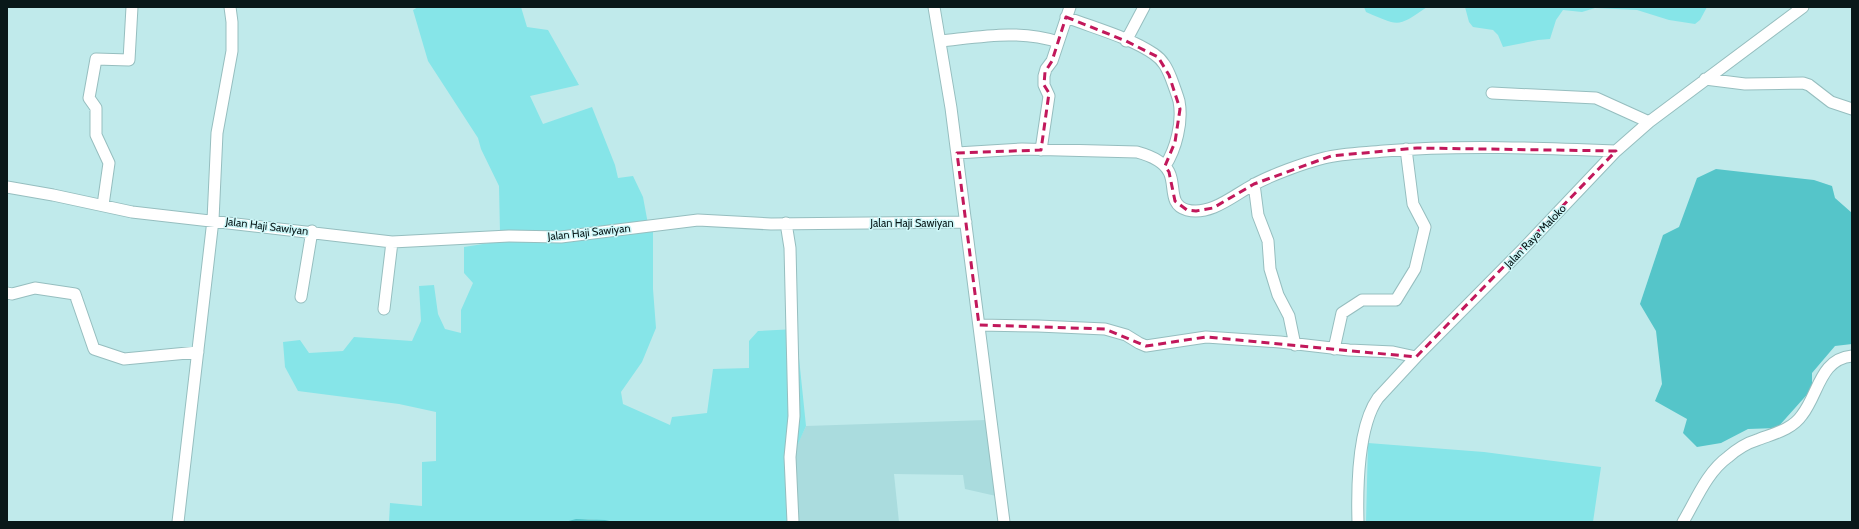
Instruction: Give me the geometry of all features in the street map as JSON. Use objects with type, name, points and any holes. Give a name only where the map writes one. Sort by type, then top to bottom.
[{"type":"street","points":[[103,205],[109,163],[96,135],[96,108],[89,98],[96,59],[129,60],[132,7]]},
{"type":"street","points":[[178,522],[213,220],[217,133],[232,51],[232,22],[230,7]]},
{"type":"street","points":[[934,7],[957,153],[1004,522]]},
{"type":"street","points":[[1126,41],[1144,7]]},
{"type":"street","name":"Jalan Raya Maloko","points":[[1358,522],[1359,472],[1368,419],[1378,398],[1616,151],[1649,122],[1803,7]]},
{"type":"street","points":[[1041,150],[1049,96],[1044,85],[1044,76],[1046,69],[1053,59],[1068,12],[1153,53],[1163,62],[1178,96],[1180,109],[1172,155],[1165,166]]},
{"type":"street","points":[[940,41],[1025,35],[1037,36],[1058,42]]},
{"type":"street","points":[[1705,79],[1745,84],[1809,85],[1831,102],[1852,109]]},
{"type":"street","points":[[1492,93],[1596,98],[1649,122]]},
{"type":"street","points":[[957,153],[1041,150],[1137,152],[1150,156],[1165,166],[1169,172],[1175,201],[1187,210],[1196,211],[1213,208],[1254,184],[1323,158],[1406,149],[1523,148],[1616,151]]},
{"type":"street","points":[[1334,349],[1342,313],[1362,300],[1396,300],[1415,269],[1424,227],[1413,204],[1406,149]]},
{"type":"street","points":[[1254,184],[1258,215],[1268,241],[1270,269],[1278,295],[1287,311],[1295,345]]},
{"type":"street","name":"Jalan Haji Sawiyan","points":[[7,187],[132,212],[312,231],[392,242],[509,236],[561,237],[698,220],[786,223],[966,222]]},
{"type":"street","points":[[786,223],[790,248],[794,416],[790,457],[793,522]]},
{"type":"street","points":[[301,297],[312,231]]},
{"type":"street","points":[[384,309],[392,242]]},
{"type":"street","points":[[7,293],[12,294],[35,288],[75,294],[94,349],[124,359],[198,352]]},
{"type":"street","points":[[979,325],[1105,329],[1126,335],[1146,346],[1206,337],[1280,342],[1334,349],[1393,352],[1416,357]]},
{"type":"street","points":[[1683,522],[1714,470],[1721,462],[1748,444],[1786,429],[1798,420],[1812,399],[1827,367],[1838,358],[1852,356]]},
{"type":"highlighted area","points":[[1066,17],[1126,41],[1158,57],[1169,75],[1180,109],[1175,142],[1165,166],[1169,172],[1175,201],[1187,210],[1196,211],[1213,208],[1254,184],[1331,156],[1417,148],[1616,151],[1416,357],[1206,337],[1146,346],[1105,329],[979,325],[957,153],[1041,150],[1049,93],[1044,85],[1045,72],[1052,61]]},
{"type":"shaded area","points":[[418,7],[521,7],[527,27],[548,30],[579,85],[530,96],[543,124],[592,107],[615,165],[618,178],[633,176],[643,197],[648,224],[551,237],[500,233],[499,186],[481,149],[478,138],[428,61],[413,10]]},
{"type":"shaded area","points":[[1364,7],[1427,7],[1409,19],[1398,23],[1385,20],[1366,12]]},
{"type":"shaded area","points":[[1465,7],[1707,7],[1700,20],[1695,24],[1669,20],[1637,10],[1595,8],[1582,12],[1563,10],[1556,20],[1550,39],[1503,47],[1498,35],[1493,30],[1473,27],[1469,22]]},
{"type":"shaded area","points":[[1716,169],[1814,180],[1832,186],[1835,198],[1852,213],[1852,344],[1835,346],[1812,373],[1812,389],[1777,428],[1748,429],[1721,443],[1697,447],[1683,433],[1687,419],[1655,401],[1662,384],[1656,331],[1640,304],[1663,235],[1679,227],[1697,178]]},
{"type":"shaded area","points":[[653,230],[653,289],[656,328],[642,362],[621,392],[623,404],[670,425],[672,417],[707,413],[713,369],[749,368],[749,341],[758,331],[796,329],[806,426],[794,453],[798,522],[614,522],[588,519],[565,522],[389,522],[390,503],[422,506],[422,462],[436,461],[436,412],[399,404],[298,391],[285,367],[283,342],[300,340],[309,353],[343,351],[354,337],[412,341],[421,321],[419,286],[434,285],[438,314],[445,329],[461,333],[461,310],[473,283],[464,273],[464,247],[502,241]]},
{"type":"shaded area","points":[[986,420],[996,496],[965,489],[963,475],[894,474],[899,522],[798,522],[794,452],[806,426]]},
{"type":"shaded area","points":[[1368,443],[1484,452],[1601,467],[1593,522],[1366,522]]},
{"type":"shaded area","points":[[576,519],[605,520],[614,522],[565,522]]}]
